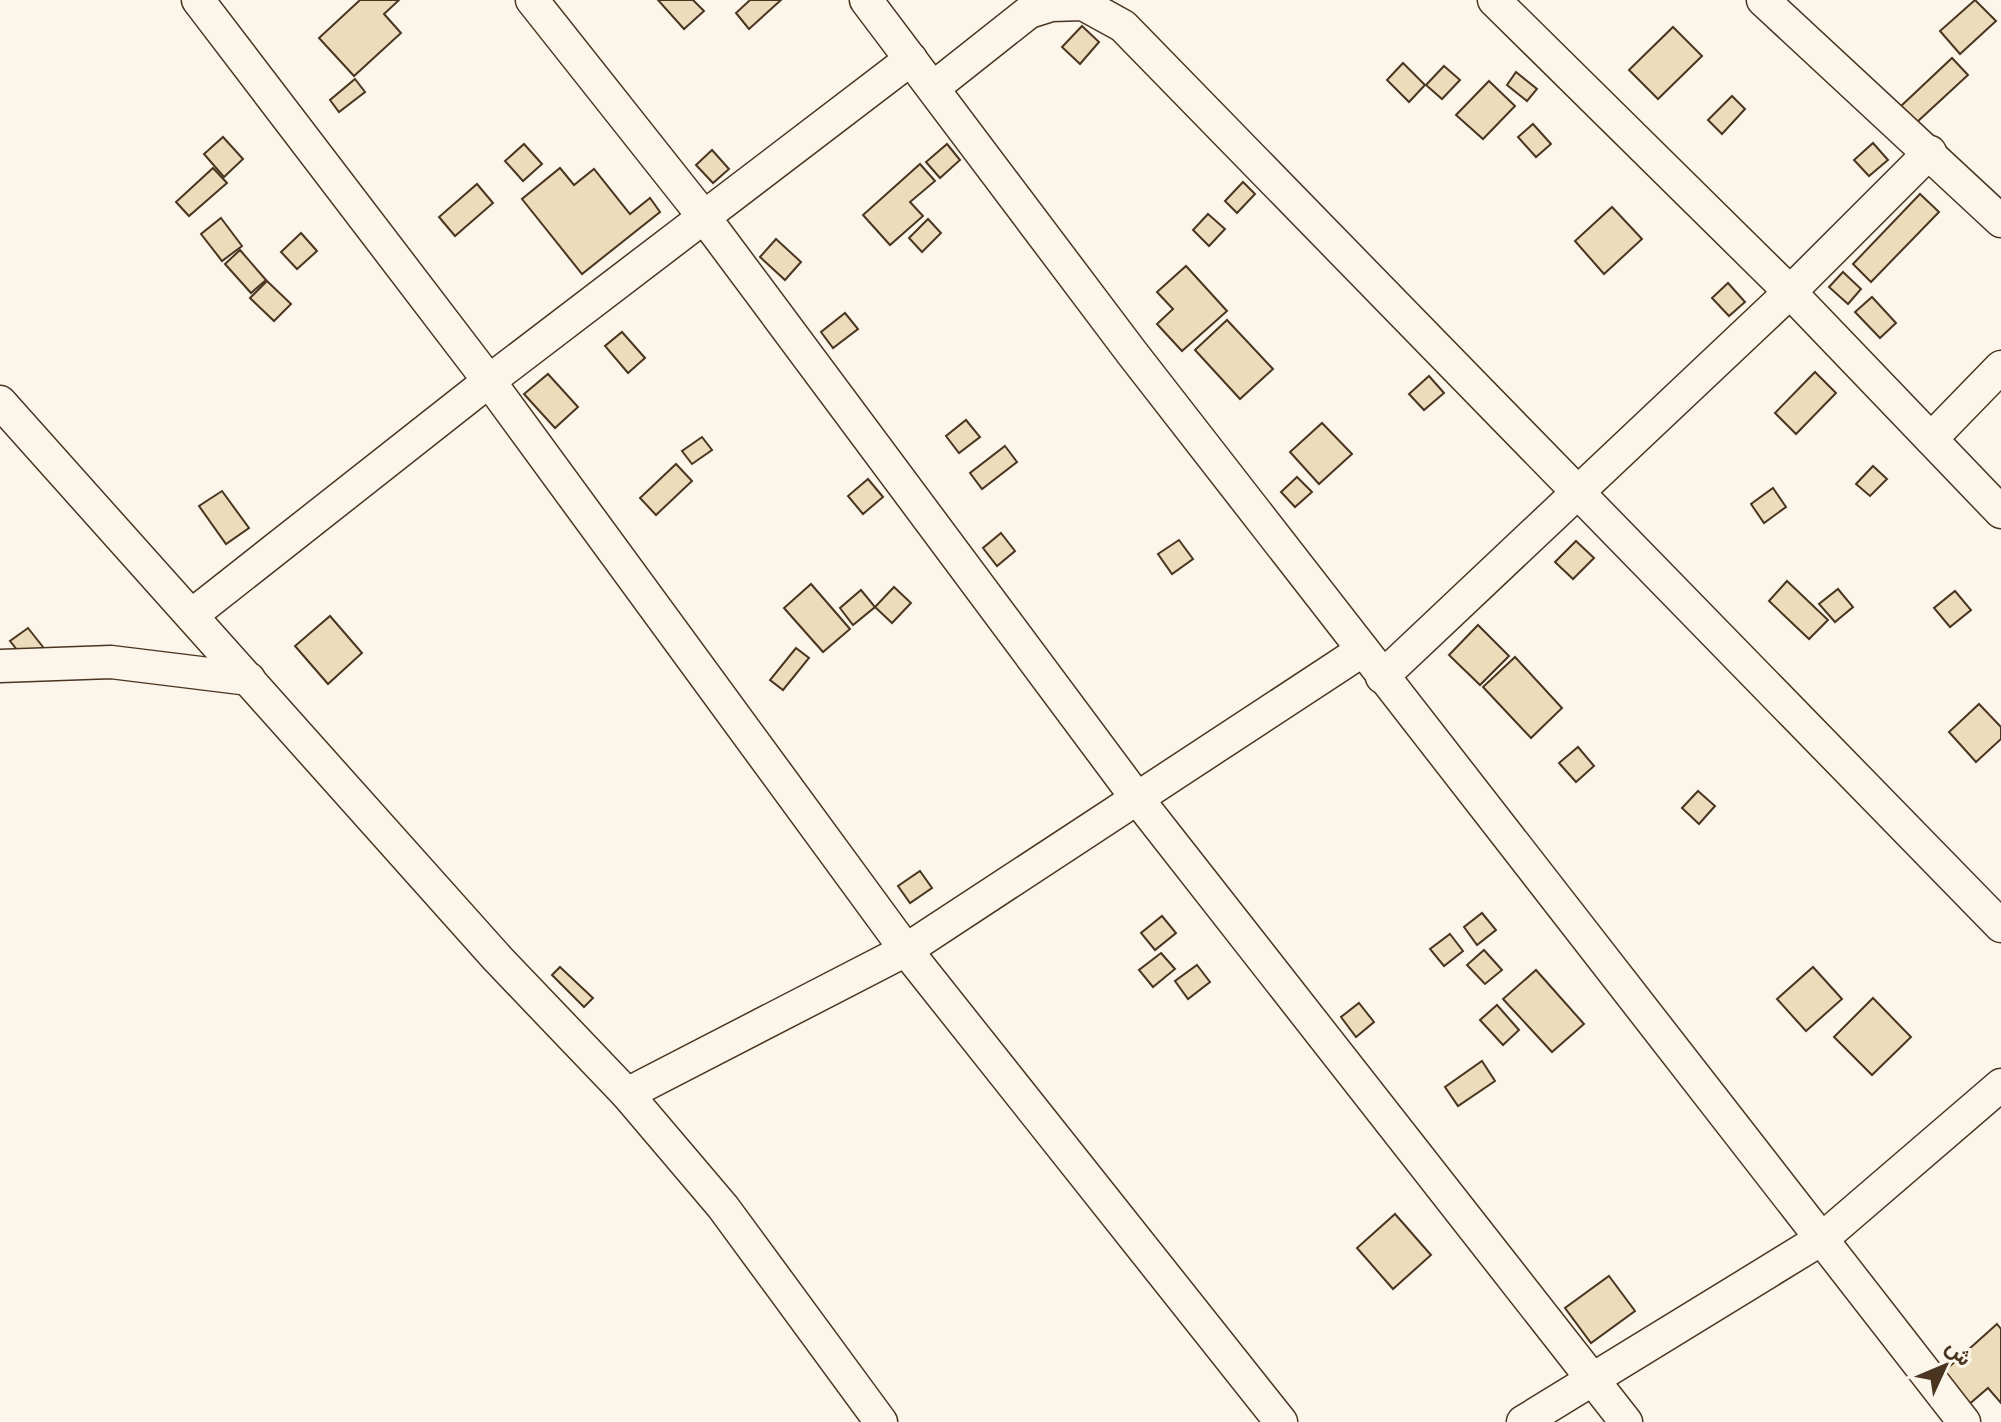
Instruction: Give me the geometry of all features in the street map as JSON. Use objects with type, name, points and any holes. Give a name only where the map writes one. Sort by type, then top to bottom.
[{"type":"street","points":[[198,0],[489,381],[906,950],[1281,1422]]},
{"type":"street","points":[[532,0],[704,217],[1136,797],[1626,1422]]},
{"type":"street","points":[[866,0],[1132,353],[1382,677],[1964,1422]]},
{"type":"street","points":[[1494,0],[1790,292],[2001,512]]},
{"type":"street","points":[[1763,0],[2000,217]]},
{"type":"street","points":[[933,88],[1029,12],[1051,5],[1083,4],[1123,26],[2001,926]]},
{"type":"street","points":[[192,615],[489,381],[911,59]]},
{"type":"street","points":[[1382,677],[1790,292],[1930,152]]},
{"type":"street","points":[[1931,439],[2001,367]]},
{"type":"street","points":[[0,402],[498,959],[627,1094],[723,1207],[881,1422]]},
{"type":"street","points":[[627,1094],[906,950],[1363,650]]},
{"type":"street","points":[[0,666],[111,662],[249,679]]},
{"type":"street","points":[[1523,1422],[1823,1238],[2001,1085]]},
{"type":"building","points":[[360,0],[399,0],[384,14],[401,33],[354,76],[319,38]]},
{"type":"building","points":[[658,0],[693,0],[704,11],[684,29]]},
{"type":"building","points":[[750,0],[781,0],[749,29],[736,13]]},
{"type":"building","points":[[1975,0],[1996,21],[1960,54],[1940,31]]},
{"type":"building","points":[[1082,26],[1099,42],[1080,64],[1062,47]]},
{"type":"building","points":[[1673,27],[1702,56],[1658,99],[1629,70]]},
{"type":"building","points":[[1952,58],[1968,75],[1917,122],[1901,106]]},
{"type":"building","points":[[1403,63],[1425,85],[1409,102],[1387,80]]},
{"type":"building","points":[[1444,66],[1460,80],[1442,99],[1426,85]]},
{"type":"building","points":[[1516,72],[1537,89],[1527,101],[1507,85]]},
{"type":"building","points":[[355,79],[365,92],[339,112],[330,100]]},
{"type":"building","points":[[1489,81],[1515,106],[1483,139],[1456,115]]},
{"type":"building","points":[[1732,96],[1745,109],[1722,134],[1708,120]]},
{"type":"building","points":[[1533,124],[1551,144],[1536,157],[1518,137]]},
{"type":"building","points":[[223,137],[243,159],[224,177],[204,154]]},
{"type":"building","points":[[1873,143],[1888,160],[1869,176],[1854,160]]},
{"type":"building","points":[[524,144],[542,164],[523,181],[505,161]]},
{"type":"building","points":[[947,144],[960,160],[940,178],[926,162]]},
{"type":"building","points":[[712,150],[729,169],[713,183],[696,165]]},
{"type":"building","points":[[920,164],[935,181],[910,202],[923,216],[890,245],[863,215]]},
{"type":"building","points":[[213,168],[227,183],[189,216],[176,202]]},
{"type":"building","points":[[560,168],[574,185],[594,169],[630,214],[650,198],[660,212],[582,274],[522,199]]},
{"type":"building","points":[[1243,182],[1255,194],[1237,213],[1225,201]]},
{"type":"building","points":[[477,184],[493,203],[455,236],[439,217]]},
{"type":"building","points":[[1920,194],[1939,212],[1871,282],[1853,264]]},
{"type":"building","points":[[1612,207],[1642,239],[1604,274],[1575,241]]},
{"type":"building","points":[[1208,214],[1225,229],[1209,246],[1193,230]]},
{"type":"building","points":[[221,218],[242,246],[222,261],[201,234]]},
{"type":"building","points":[[928,219],[941,233],[922,252],[909,238]]},
{"type":"building","points":[[301,233],[317,251],[297,269],[281,252]]},
{"type":"building","points":[[776,239],[801,262],[785,280],[760,257]]},
{"type":"building","points":[[240,250],[266,280],[251,293],[225,264]]},
{"type":"building","points":[[1186,266],[1227,311],[1182,351],[1157,324],[1173,309],[1157,292]]},
{"type":"building","points":[[1843,272],[1861,289],[1848,304],[1829,287]]},
{"type":"building","points":[[267,281],[291,304],[274,321],[250,298]]},
{"type":"building","points":[[1728,283],[1745,302],[1729,316],[1712,298]]},
{"type":"building","points":[[1872,297],[1896,323],[1880,338],[1855,312]]},
{"type":"building","points":[[845,313],[858,329],[833,348],[821,332]]},
{"type":"building","points":[[1227,320],[1273,369],[1240,399],[1195,350]]},
{"type":"building","points":[[622,332],[645,358],[628,373],[605,346]]},
{"type":"building","points":[[1815,372],[1836,393],[1796,434],[1775,413]]},
{"type":"building","points":[[548,374],[578,407],[555,428],[524,394]]},
{"type":"building","points":[[1429,376],[1444,393],[1424,410],[1409,394]]},
{"type":"building","points":[[966,420],[980,437],[959,453],[946,436]]},
{"type":"building","points":[[1322,423],[1352,454],[1319,484],[1290,452]]},
{"type":"building","points":[[702,437],[712,450],[692,464],[682,451]]},
{"type":"building","points":[[1005,446],[1017,462],[982,489],[970,473]]},
{"type":"building","points":[[676,464],[692,481],[656,515],[640,498]]},
{"type":"building","points":[[1873,466],[1887,479],[1870,496],[1856,484]]},
{"type":"building","points":[[1297,477],[1312,492],[1295,507],[1281,492]]},
{"type":"building","points":[[868,479],[883,497],[863,514],[848,496]]},
{"type":"building","points":[[1773,488],[1786,507],[1764,523],[1751,504]]},
{"type":"building","points":[[222,491],[249,528],[226,544],[199,506]]},
{"type":"building","points":[[1001,533],[1015,551],[997,566],[983,548]]},
{"type":"building","points":[[1179,540],[1193,559],[1172,574],[1158,554]]},
{"type":"building","points":[[1576,541],[1594,558],[1573,579],[1555,562]]},
{"type":"building","points":[[1787,581],[1828,620],[1809,639],[1769,601]]},
{"type":"building","points":[[811,584],[850,629],[823,652],[784,608]]},
{"type":"building","points":[[894,587],[911,603],[892,623],[875,607]]},
{"type":"building","points":[[1838,589],[1853,607],[1835,622],[1819,604]]},
{"type":"building","points":[[861,590],[875,607],[853,625],[840,608]]},
{"type":"building","points":[[1955,591],[1971,610],[1950,627],[1934,608]]},
{"type":"building","points":[[330,616],[362,653],[328,684],[295,646]]},
{"type":"building","points":[[1478,625],[1509,656],[1480,685],[1449,655]]},
{"type":"building","points":[[28,628],[43,647],[26,661],[10,641]]},
{"type":"building","points":[[796,648],[809,658],[783,690],[770,680]]},
{"type":"building","points":[[1515,657],[1562,708],[1531,738],[1483,687]]},
{"type":"building","points":[[1979,704],[2001,727],[2001,739],[1976,762],[1949,732]]},
{"type":"building","points":[[1578,747],[1594,766],[1576,782],[1559,763]]},
{"type":"building","points":[[1698,791],[1715,806],[1699,824],[1682,808]]},
{"type":"building","points":[[920,871],[932,888],[910,903],[898,886]]},
{"type":"building","points":[[1482,913],[1496,930],[1477,945],[1464,927]]},
{"type":"building","points":[[1162,916],[1176,933],[1155,950],[1141,933]]},
{"type":"building","points":[[1450,934],[1463,951],[1444,966],[1430,949]]},
{"type":"building","points":[[1484,950],[1502,970],[1485,984],[1467,965]]},
{"type":"building","points":[[1161,953],[1175,969],[1153,987],[1139,970]]},
{"type":"building","points":[[1197,965],[1210,982],[1188,999],[1175,981]]},
{"type":"building","points":[[560,967],[593,998],[584,1007],[552,975]]},
{"type":"building","points":[[1813,967],[1842,999],[1806,1031],[1777,999]]},
{"type":"building","points":[[1536,970],[1584,1024],[1552,1052],[1503,999]]},
{"type":"building","points":[[1873,998],[1911,1037],[1872,1075],[1834,1037]]},
{"type":"building","points":[[1359,1003],[1374,1022],[1356,1037],[1341,1017]]},
{"type":"building","points":[[1497,1005],[1519,1030],[1503,1045],[1480,1020]]},
{"type":"building","points":[[1482,1061],[1495,1081],[1458,1106],[1445,1087]]},
{"type":"building","points":[[1395,1214],[1431,1255],[1393,1289],[1357,1248]]},
{"type":"building","points":[[1609,1276],[1635,1311],[1591,1343],[1565,1308]]},
{"type":"building","points":[[1997,1324],[2001,1329],[2001,1403],[1988,1388],[1967,1406],[1940,1375]]}]
